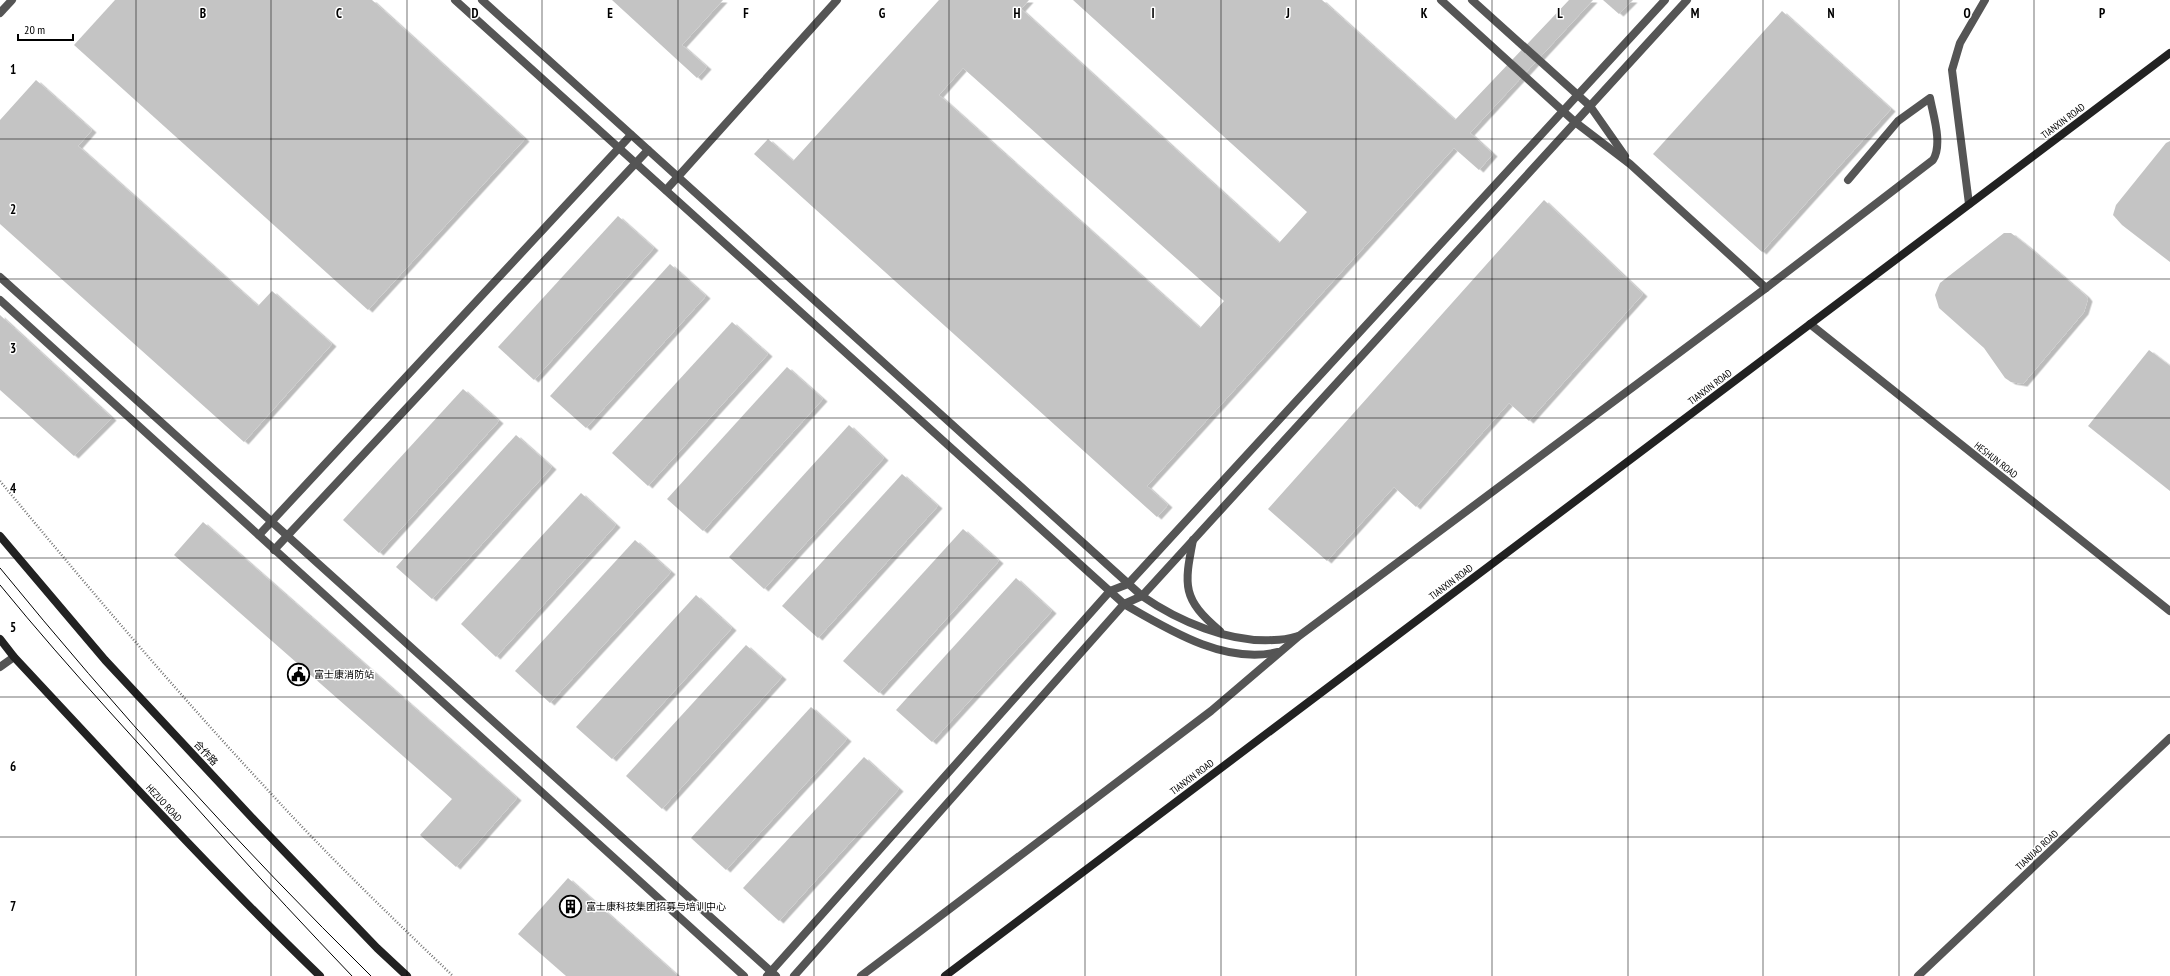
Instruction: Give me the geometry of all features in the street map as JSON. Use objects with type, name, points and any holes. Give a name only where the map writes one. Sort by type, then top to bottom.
[{"type":"street","points":[[0,13],[12,0]]},
{"type":"street","points":[[455,0],[1124,604],[1178,634],[1211,647],[1241,654],[1263,656],[1279,652],[1766,288],[1933,160],[1937,154],[1930,98],[1898,121],[1848,180]]},
{"type":"street","points":[[482,0],[1142,596],[1162,610],[1197,626],[1224,634],[1274,640],[1299,636]]},
{"type":"street","points":[[666,190],[837,0]]},
{"type":"street","points":[[1441,0],[1575,122],[1630,164],[1766,288]]},
{"type":"street","points":[[1472,0],[1590,106],[1630,164]]},
{"type":"street","points":[[0,277],[288,535],[772,974],[1110,591],[1128,584],[1665,0]]},
{"type":"street","points":[[794,976],[1124,604],[1142,596],[1687,0]]},
{"type":"street","points":[[1969,204],[1952,70],[1960,43],[1985,0]]},
{"type":"street","name":"TIANXIN ROAD","points":[[945,976],[2170,53]]},
{"type":"street","points":[[259,535],[631,135]]},
{"type":"street","points":[[274,550],[648,150]]},
{"type":"street","points":[[0,300],[744,976]]},
{"type":"street","name":"HESHUN ROAD","points":[[1810,324],[2170,611]]},
{"type":"street","name":"合作路","points":[[0,536],[105,660],[256,822],[377,948],[407,976]]},
{"type":"street","points":[[1194,539],[1187,584],[1192,603],[1205,619],[1224,634]]},
{"type":"street","points":[[861,976],[1211,711],[1299,636]]},
{"type":"street","name":"HEZUO ROAD","points":[[0,639],[14,658],[252,909],[320,976]]},
{"type":"street","points":[[0,667],[14,658]]},
{"type":"street","name":"TIANJIAO ROAD","points":[[1918,976],[2170,738]]},
{"type":"path","points":[[0,481],[121,627],[266,788],[391,916],[453,976]]},
{"type":"building","points":[[115,0],[372,0],[525,139],[368,310],[74,45]]},
{"type":"building","points":[[612,0],[723,0],[682,45],[707,67],[697,78]]},
{"type":"building","points":[[939,0],[1029,0],[1021,9],[1279,243],[1307,212],[1073,0],[1322,0],[1455,120],[1569,0],[1593,0],[1470,133],[1493,154],[1479,170],[1454,148],[1147,486],[1168,505],[1157,517],[754,154],[768,139],[793,161]],"holes":[[[963,68],[1224,301],[1200,328],[939,95]]]},
{"type":"building","points":[[1603,0],[1633,0],[1619,14]]},
{"type":"building","points":[[1782,11],[1891,109],[1762,252],[1653,154]]},
{"type":"building","points":[[36,80],[92,130],[78,146],[258,306],[272,291],[332,344],[244,442],[0,224],[0,120]]},
{"type":"building","points":[[2170,141],[2170,262],[2122,225],[2113,215],[2116,205],[2166,143]]},
{"type":"building","points":[[1544,200],[1643,294],[1529,421],[1509,403],[1416,507],[1394,487],[1327,561],[1268,509]]},
{"type":"building","points":[[618,216],[654,248],[534,380],[498,347]]},
{"type":"building","points":[[2004,233],[2011,233],[2025,244],[2088,299],[2084,312],[2023,384],[2011,382],[2005,378],[1984,348],[1939,308],[1935,295],[1940,283]]},
{"type":"building","points":[[670,264],[706,296],[586,428],[550,396]]},
{"type":"building","points":[[0,315],[112,418],[74,456],[0,390]]},
{"type":"building","points":[[732,322],[768,354],[648,486],[612,453]]},
{"type":"building","points":[[2149,350],[2170,366],[2170,491],[2088,426]]},
{"type":"building","points":[[787,367],[823,399],[703,531],[667,499]]},
{"type":"building","points":[[463,389],[499,421],[379,553],[343,520]]},
{"type":"building","points":[[849,425],[884,458],[764,589],[729,557]]},
{"type":"building","points":[[516,435],[552,467],[432,599],[396,567]]},
{"type":"building","points":[[902,474],[938,506],[818,638],[782,606]]},
{"type":"building","points":[[581,493],[616,525],[496,657],[461,624]]},
{"type":"building","points":[[203,522],[517,798],[456,867],[420,835],[452,799],[174,555]]},
{"type":"building","points":[[963,529],[999,561],[879,693],[843,661]]},
{"type":"building","points":[[635,540],[671,572],[550,703],[515,671]]},
{"type":"building","points":[[1016,578],[1052,611],[932,742],[896,710]]},
{"type":"building","points":[[696,595],[732,628],[612,759],[576,727]]},
{"type":"building","points":[[746,645],[782,677],[662,809],[626,776]]},
{"type":"building","points":[[811,707],[847,739],[726,870],[691,838]]},
{"type":"building","points":[[864,757],[899,789],[779,921],[743,888]]},
{"type":"building","name":"富士康科技集团招募与培训中心","points":[[568,878],[678,976],[566,976],[518,934]]},
{"type":"tram line","points":[[0,568],[88,674],[180,777],[274,878],[371,976]]},
{"type":"tram line","points":[[0,585],[54,649],[254,872],[352,976]]},
{"type":"place","name":"富士康消防站","points":[[298,674]]},
{"type":"place","name":"富士康科技集团招募与培训中心","points":[[571,906]]}]
